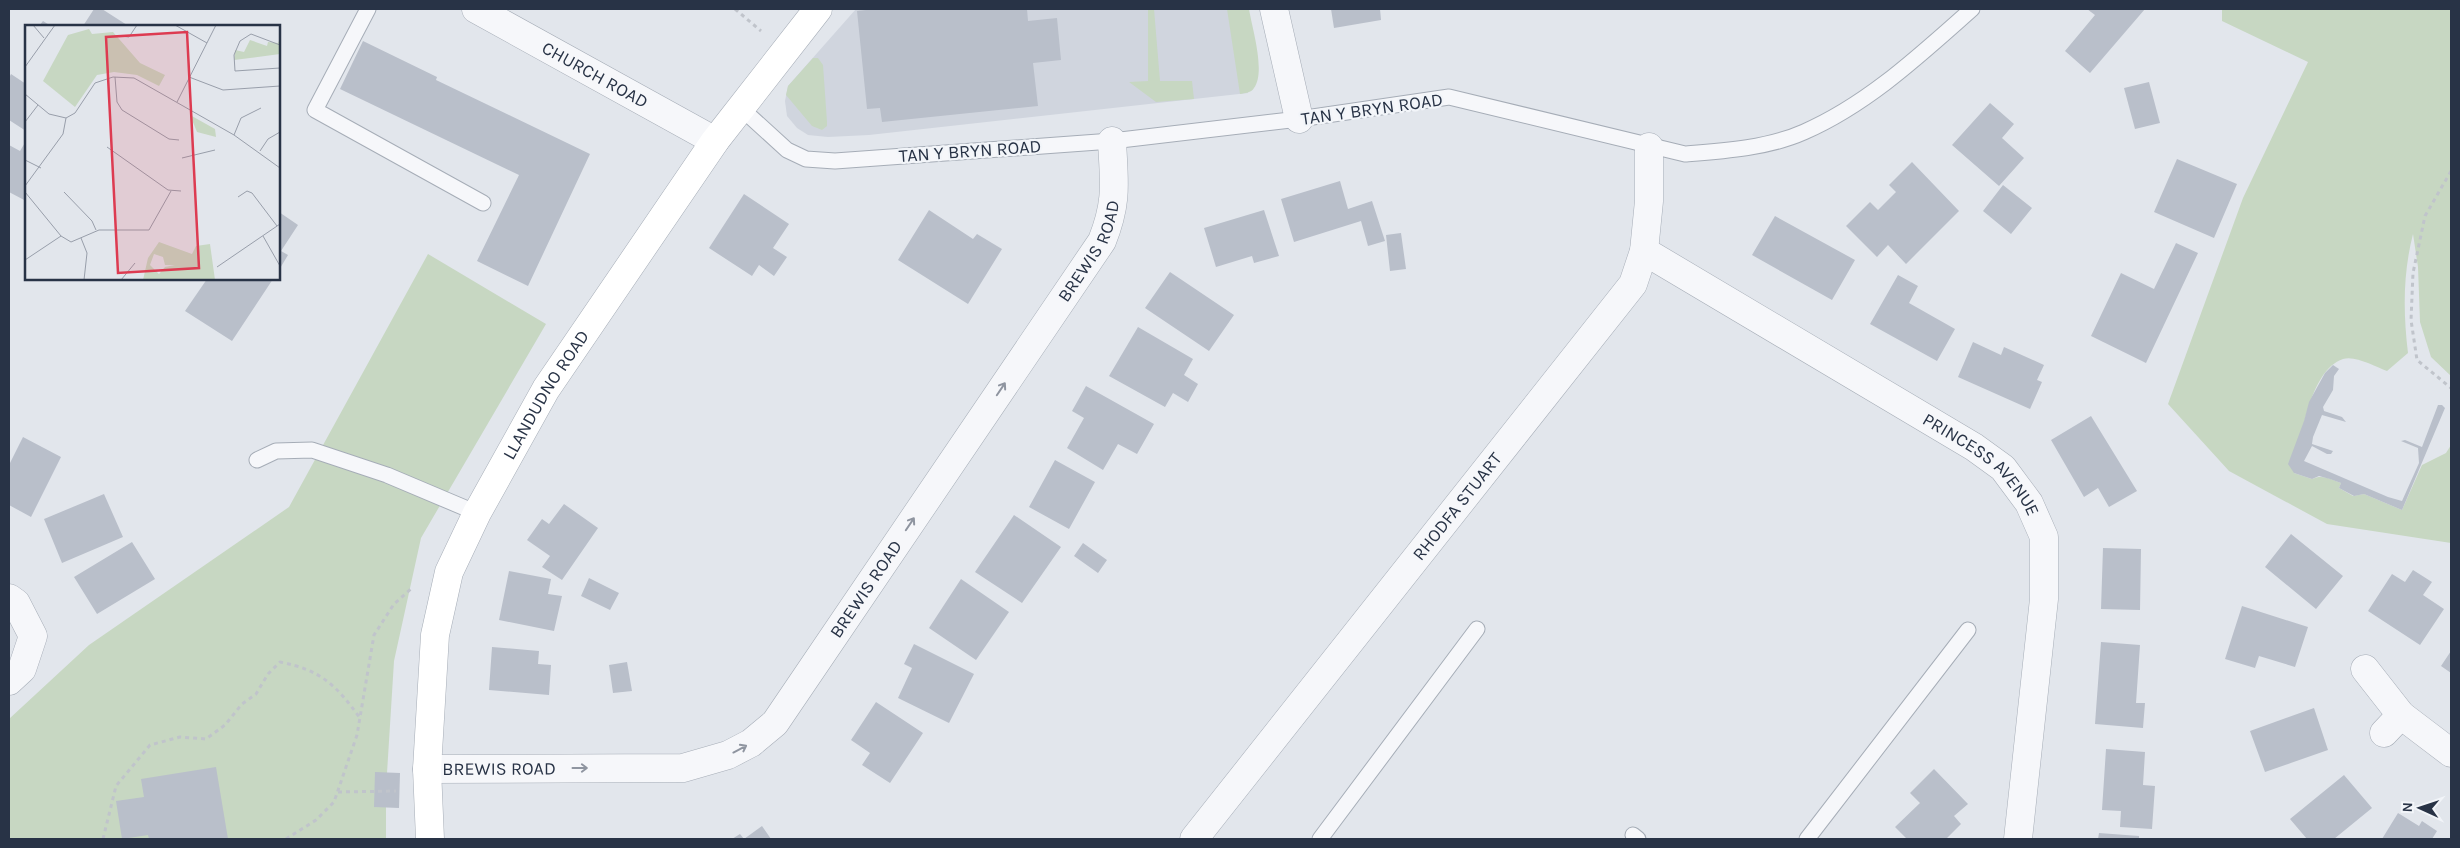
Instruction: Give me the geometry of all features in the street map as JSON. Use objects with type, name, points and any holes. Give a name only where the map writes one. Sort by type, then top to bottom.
[{"type":"main road","name":"LLANDUDNO ROAD","points":[[430,839],[427,779],[435,636],[449,572],[477,513],[546,388],[715,141],[818,9]]},
{"type":"street","name":"CHURCH ROAD","points":[[476,9],[715,141]]},
{"type":"street","points":[[1274,9],[1299,119]]},
{"type":"street","name":"BREWIS ROAD","points":[[427,779],[683,768],[728,755],[751,743],[774,723],[1102,241],[1110,220],[1115,197],[1112,141]]},
{"type":"street","name":"RHODFA STUART","points":[[1194,839],[1633,284],[1644,251],[1649,201],[1649,147]]},
{"type":"street","name":"PRINCESS AVENUE","points":[[1644,251],[1974,447],[2003,468],[2029,503],[2044,537],[2044,599],[2018,839]]},
{"type":"street","points":[[9,598],[16,603],[33,636],[22,670],[9,681]]},
{"type":"street","points":[[2365,669],[2393,724],[2451,753]]},
{"type":"lane","points":[[368,9],[316,110],[483,203]]},
{"type":"lane","name":"TAN Y BRYN ROAD","points":[[742,108],[787,150],[806,159],[844,160],[1112,141],[1299,119],[1450,97],[1649,147],[1685,154],[1721,152],[1758,146],[1803,133],[1851,108],[1914,60],[1972,9]]},
{"type":"lane","points":[[257,460],[276,451],[312,450],[388,475],[477,513]]},
{"type":"lane","points":[[1320,839],[1477,629]]},
{"type":"lane","points":[[1807,839],[1968,630]]},
{"type":"path","points":[[2451,171],[2425,216],[2413,273],[2411,320],[2418,360],[2451,388]]},
{"type":"path","points":[[286,839],[316,820],[334,802],[357,735],[374,636],[394,604],[410,589],[449,572]]},
{"type":"path","points":[[103,839],[116,786],[150,745],[180,737],[206,739],[225,725],[242,704],[256,694],[268,674],[280,662],[295,665],[322,676],[341,692],[360,718]]},
{"type":"path","points":[[338,792],[427,779]]},
{"type":"shaded area","points":[[856,9],[1239,9],[1248,93],[869,135],[828,137],[808,135],[797,128],[787,116],[785,101],[788,86]]},
{"type":"green space","points":[[1148,9],[1154,9],[1160,81],[1192,81],[1194,99],[1156,102],[1129,82],[1148,81]]},
{"type":"green space","points":[[1227,9],[1249,9],[1259,72],[1254,88],[1246,93],[1240,94]]},
{"type":"green space","points":[[2222,9],[2451,9],[2451,376],[2431,357],[2420,322],[2418,267],[2413,234],[2407,263],[2405,293],[2408,353],[2387,371],[2365,362],[2348,358],[2331,366],[2322,377],[2308,409],[2294,473],[2312,479],[2323,477],[2330,479],[2341,483],[2339,488],[2353,496],[2364,494],[2402,510],[2422,465],[2446,453],[2451,445],[2451,543],[2327,524],[2229,471],[2168,404],[2243,198],[2308,62],[2222,21]]},
{"type":"green space","points":[[813,58],[818,58],[823,65],[827,126],[822,130],[812,126],[786,95],[788,86]]},
{"type":"green space","points":[[428,254],[546,324],[421,538],[394,661],[387,773],[374,807],[386,807],[386,839],[9,839],[9,719],[89,645],[289,507]]},
{"type":"building","points":[[94,9],[102,9],[127,25],[84,25]]},
{"type":"building","points":[[875,9],[1027,9],[1028,21],[1057,18],[1061,60],[1033,63],[1038,106],[882,122],[880,108],[867,109],[857,11]]},
{"type":"building","points":[[1331,9],[1380,9],[1381,20],[1334,28]]},
{"type":"building","points":[[2087,9],[2145,9],[2090,73],[2065,51],[2095,15]]},
{"type":"building","points":[[43,21],[49,25],[40,25]]},
{"type":"building","points":[[363,41],[437,77],[436,80],[590,154],[528,286],[477,261],[519,175],[340,89]]},
{"type":"building","points":[[11,74],[25,83],[25,130],[9,120],[9,78]]},
{"type":"building","points":[[2149,82],[2160,123],[2135,129],[2124,88]]},
{"type":"building","points":[[1990,103],[2014,124],[2002,138],[2024,158],[1999,186],[1952,145]]},
{"type":"building","points":[[25,143],[25,200],[9,192],[9,145],[20,151]]},
{"type":"building","points":[[2177,159],[2237,184],[2214,238],[2154,212]]},
{"type":"building","points":[[1912,162],[1959,211],[1906,264],[1888,245],[1877,257],[1846,226],[1870,202],[1878,210],[1896,192],[1889,185]]},
{"type":"building","points":[[1340,181],[1348,209],[1372,201],[1385,241],[1368,246],[1361,221],[1294,242],[1281,199]]},
{"type":"building","points":[[2003,185],[2032,208],[2011,234],[1983,211]]},
{"type":"building","points":[[744,194],[789,224],[773,248],[787,257],[774,276],[759,265],[752,276],[709,248]]},
{"type":"building","points":[[929,210],[973,239],[977,234],[1002,249],[968,304],[898,260]]},
{"type":"building","points":[[1264,210],[1279,256],[1254,263],[1252,256],[1216,267],[1204,228]]},
{"type":"building","points":[[280,213],[298,225],[281,251],[288,255],[280,268]]},
{"type":"building","points":[[1775,216],[1855,260],[1832,300],[1752,255]]},
{"type":"building","points":[[1401,233],[1406,269],[1390,271],[1386,235]]},
{"type":"building","points":[[2176,243],[2198,253],[2146,363],[2091,336],[2121,273],[2154,289]]},
{"type":"building","points":[[1170,272],[1234,315],[1209,351],[1145,308]]},
{"type":"building","points":[[1898,275],[1918,286],[1909,303],[1955,329],[1937,361],[1870,324]]},
{"type":"building","points":[[206,280],[272,280],[232,341],[185,311]]},
{"type":"building","points":[[1138,327],[1193,359],[1184,375],[1198,384],[1188,402],[1173,393],[1165,407],[1109,376]]},
{"type":"building","points":[[1973,342],[2001,355],[2004,347],[2044,365],[2037,380],[2042,382],[2030,409],[1958,377]]},
{"type":"building","points":[[2333,365],[2339,369],[2334,376],[2333,390],[2323,407],[2324,411],[2342,417],[2346,422],[2322,415],[2312,444],[2333,451],[2331,454],[2327,454],[2312,446],[2304,461],[2388,497],[2402,501],[2419,463],[2418,448],[2401,441],[2405,440],[2422,447],[2438,405],[2442,405],[2445,408],[2402,510],[2364,494],[2354,496],[2339,488],[2341,483],[2330,479],[2319,476],[2312,479],[2294,473],[2288,464],[2309,402],[2325,373]]},
{"type":"building","points":[[1086,386],[1154,424],[1137,454],[1118,444],[1103,470],[1067,448],[1084,418],[1072,411]]},
{"type":"building","points":[[2091,416],[2137,491],[2109,507],[2098,488],[2084,497],[2051,440]]},
{"type":"building","points":[[23,437],[61,457],[31,517],[9,505],[9,465]]},
{"type":"building","points":[[1055,460],[1095,482],[1069,529],[1029,507]]},
{"type":"building","points":[[104,494],[123,537],[62,563],[44,519]]},
{"type":"building","points":[[564,504],[598,528],[562,580],[542,567],[550,556],[527,540],[542,519],[549,524]]},
{"type":"building","points":[[1014,515],[1061,547],[1022,603],[975,572]]},
{"type":"building","points":[[2291,534],[2343,576],[2316,609],[2265,567]]},
{"type":"building","points":[[132,542],[155,579],[97,614],[74,577]]},
{"type":"building","points":[[1083,543],[1107,560],[1098,573],[1074,556]]},
{"type":"building","points":[[2103,548],[2141,549],[2140,610],[2101,609]]},
{"type":"building","points":[[2413,570],[2432,582],[2423,595],[2444,609],[2420,645],[2368,611],[2392,574],[2405,582]]},
{"type":"building","points":[[509,571],[551,579],[548,594],[562,596],[554,631],[499,620]]},
{"type":"building","points":[[589,578],[619,593],[610,610],[581,596]]},
{"type":"building","points":[[961,579],[1009,612],[976,660],[929,628]]},
{"type":"building","points":[[2242,606],[2308,627],[2295,667],[2259,656],[2255,668],[2225,659]]},
{"type":"building","points":[[2101,642],[2140,645],[2136,703],[2145,703],[2143,728],[2095,724]]},
{"type":"building","points":[[914,644],[974,674],[949,723],[898,698],[912,668],[904,664]]},
{"type":"building","points":[[492,647],[539,651],[538,664],[551,665],[549,695],[489,690]]},
{"type":"building","points":[[2451,651],[2451,673],[2441,666]]},
{"type":"building","points":[[627,662],[632,691],[613,693],[609,665]]},
{"type":"building","points":[[876,702],[923,733],[890,783],[862,765],[870,753],[851,740]]},
{"type":"building","points":[[2314,708],[2328,750],[2265,772],[2250,731]]},
{"type":"building","points":[[2106,749],[2145,752],[2143,785],[2155,786],[2152,829],[2120,827],[2121,811],[2102,810]]},
{"type":"building","points":[[216,767],[228,839],[149,839],[148,835],[122,839],[116,801],[144,797],[141,779]]},
{"type":"building","points":[[1934,769],[1968,804],[1954,816],[1961,824],[1946,839],[1907,839],[1895,827],[1920,803],[1910,793]]},
{"type":"building","points":[[375,772],[400,773],[399,808],[374,807]]},
{"type":"building","points":[[2344,775],[2372,808],[2334,839],[2307,839],[2290,819]]},
{"type":"building","points":[[2398,813],[2419,826],[2422,821],[2437,831],[2432,839],[2382,839]]},
{"type":"building","points":[[762,826],[771,839],[744,839]]},
{"type":"building","points":[[2099,833],[2139,836],[2139,839],[2098,839]]},
{"type":"building","points":[[740,834],[744,839],[732,839]]}]
